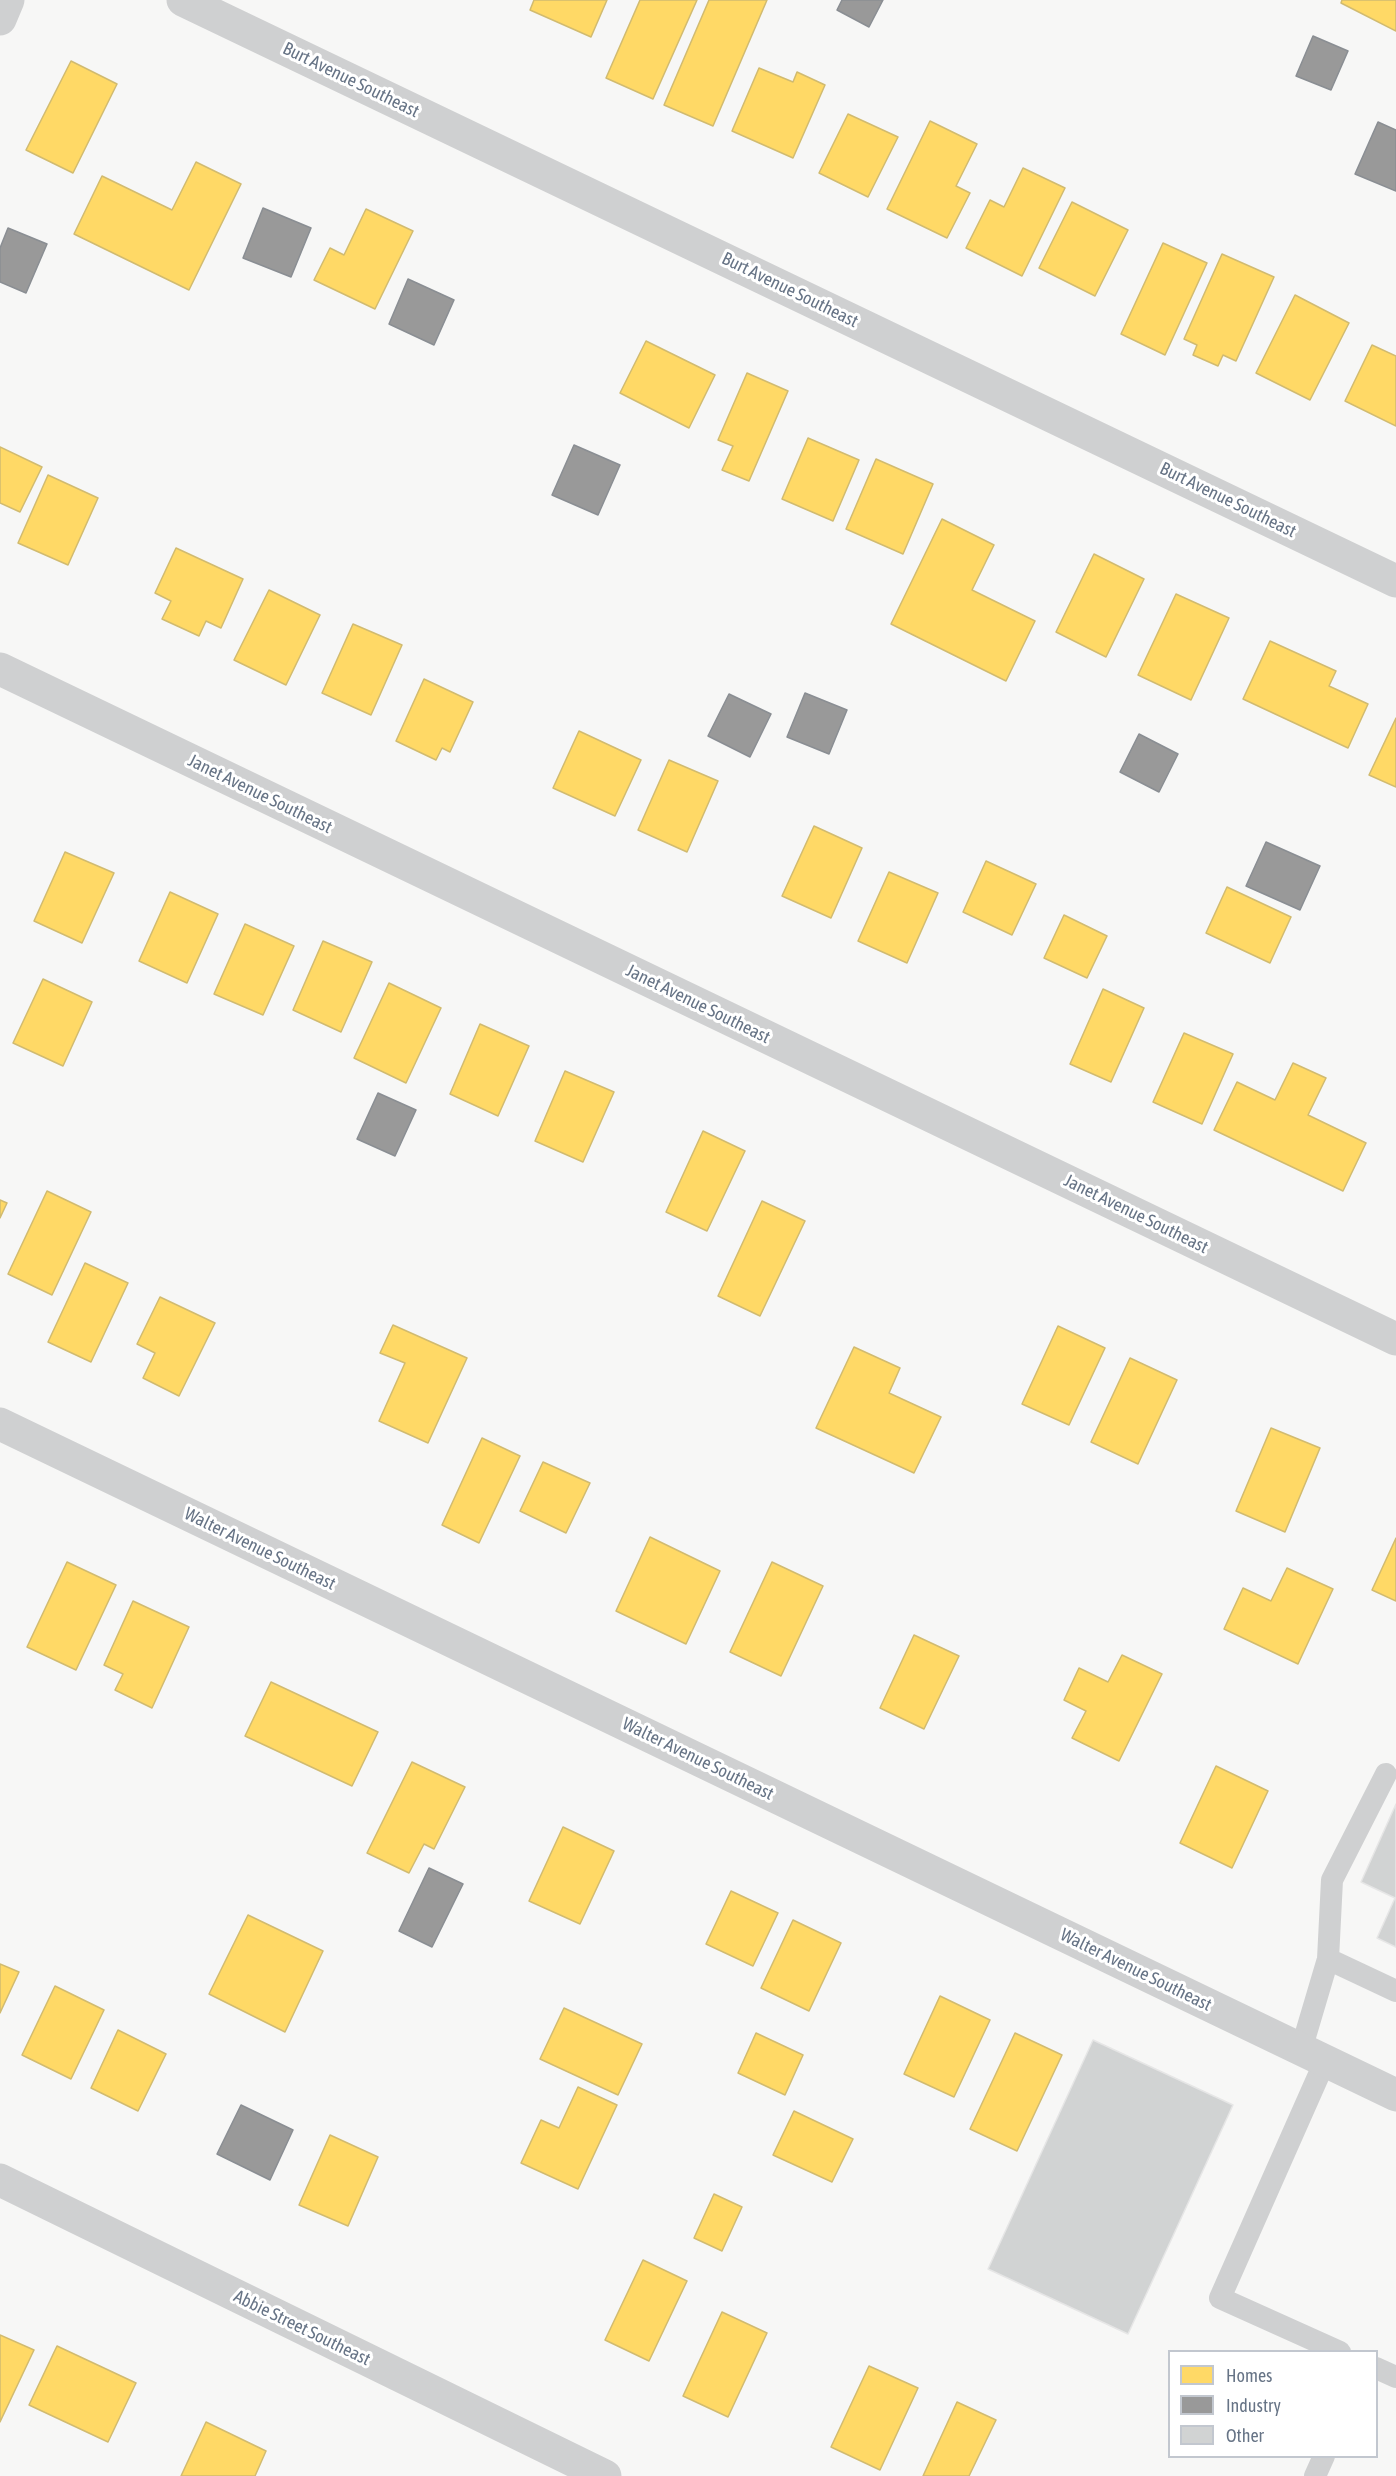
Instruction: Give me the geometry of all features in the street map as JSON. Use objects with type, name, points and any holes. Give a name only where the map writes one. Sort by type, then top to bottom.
[{"type":"street","points":[[0,19],[8,0]]},
{"type":"street","name":"Burt Avenue Southeast","points":[[183,0],[1396,581]]},
{"type":"street","name":"Janet Avenue Southeast","points":[[0,669],[1396,1339]]},
{"type":"street","name":"Walter Avenue Southeast","points":[[0,1424],[1396,2095]]},
{"type":"street","name":"Abbie Street Southeast","points":[[0,2180],[604,2476]]},
{"type":"lane","points":[[1336,2350],[1220,2298],[1313,2055],[1328,1959],[1332,1880],[1386,1774]]},
{"type":"lane","points":[[1328,1959],[1396,1991]]},
{"type":"lane","points":[[1378,2368],[1396,2377]]},
{"type":"lane","points":[[1316,2476],[1324,2458]]},
{"type":"building: Homes","points":[[534,0],[607,0],[591,37],[530,10]]},
{"type":"building: Homes","points":[[640,0],[697,0],[653,99],[606,78]]},
{"type":"building: Homes","points":[[709,0],[767,0],[713,126],[664,105]]},
{"type":"building: Homes","points":[[1342,0],[1396,0],[1396,31],[1341,3]]},
{"type":"building: Homes","points":[[71,61],[117,84],[73,173],[26,150]]},
{"type":"building: Homes","points":[[759,68],[793,82],[797,72],[825,85],[793,158],[732,131]]},
{"type":"building: Homes","points":[[848,114],[898,137],[868,197],[819,173]]},
{"type":"building: Homes","points":[[930,121],[977,144],[956,186],[970,193],[947,238],[887,209]]},
{"type":"building: Homes","points":[[196,162],[241,184],[189,290],[74,234],[102,176],[172,210]]},
{"type":"building: Homes","points":[[1023,168],[1065,188],[1022,276],[966,248],[990,200],[1004,207]]},
{"type":"building: Homes","points":[[1072,202],[1128,230],[1095,296],[1039,268]]},
{"type":"building: Homes","points":[[366,209],[413,231],[375,309],[314,280],[330,248],[344,255]]},
{"type":"building: Homes","points":[[1163,243],[1207,263],[1165,355],[1121,334]]},
{"type":"building: Homes","points":[[1222,254],[1274,277],[1236,361],[1223,355],[1218,366],[1193,355],[1197,345],[1184,339]]},
{"type":"building: Homes","points":[[1295,295],[1349,323],[1310,400],[1256,373]]},
{"type":"building: Homes","points":[[646,341],[715,375],[689,428],[620,393]]},
{"type":"building: Homes","points":[[1372,345],[1396,356],[1396,426],[1345,401]]},
{"type":"building: Homes","points":[[747,373],[788,391],[749,481],[722,470],[733,446],[718,440]]},
{"type":"building: Homes","points":[[808,438],[859,460],[833,521],[782,499]]},
{"type":"building: Homes","points":[[0,447],[42,467],[20,512],[0,503]]},
{"type":"building: Homes","points":[[876,459],[933,484],[903,554],[846,529]]},
{"type":"building: Homes","points":[[48,475],[98,498],[68,565],[18,543]]},
{"type":"building: Homes","points":[[942,519],[994,545],[972,590],[1035,621],[1006,681],[891,624]]},
{"type":"building: Homes","points":[[176,548],[243,579],[221,628],[206,621],[199,636],[162,619],[171,601],[155,593]]},
{"type":"building: Homes","points":[[1094,554],[1144,579],[1106,657],[1056,632]]},
{"type":"building: Homes","points":[[269,590],[320,615],[286,685],[234,660]]},
{"type":"building: Homes","points":[[1176,594],[1229,618],[1191,700],[1138,675]]},
{"type":"building: Homes","points":[[353,624],[402,645],[371,715],[322,693]]},
{"type":"building: Homes","points":[[1270,641],[1336,671],[1329,686],[1368,704],[1348,748],[1243,699]]},
{"type":"building: Homes","points":[[424,679],[473,702],[450,752],[442,748],[436,760],[396,741]]},
{"type":"building: Homes","points":[[1396,718],[1396,787],[1369,775]]},
{"type":"building: Homes","points":[[579,731],[641,760],[615,816],[553,788]]},
{"type":"building: Homes","points":[[669,760],[718,781],[687,852],[638,830]]},
{"type":"building: Homes","points":[[814,826],[862,848],[831,918],[782,896]]},
{"type":"building: Homes","points":[[65,852],[114,873],[82,943],[34,921]]},
{"type":"building: Homes","points":[[986,861],[1036,884],[1012,935],[963,912]]},
{"type":"building: Homes","points":[[889,872],[938,893],[907,963],[858,941]]},
{"type":"building: Homes","points":[[1227,887],[1291,917],[1270,963],[1206,933]]},
{"type":"building: Homes","points":[[170,892],[218,914],[187,983],[139,961]]},
{"type":"building: Homes","points":[[1064,915],[1107,936],[1087,978],[1044,958]]},
{"type":"building: Homes","points":[[245,924],[294,946],[263,1015],[214,994]]},
{"type":"building: Homes","points":[[323,941],[372,962],[341,1032],[293,1010]]},
{"type":"building: Homes","points":[[43,979],[92,1002],[63,1066],[13,1043]]},
{"type":"building: Homes","points":[[389,983],[441,1008],[406,1083],[354,1058]]},
{"type":"building: Homes","points":[[1103,989],[1144,1008],[1111,1082],[1070,1064]]},
{"type":"building: Homes","points":[[480,1024],[529,1046],[498,1116],[450,1094]]},
{"type":"building: Homes","points":[[1184,1033],[1233,1054],[1202,1124],[1153,1102]]},
{"type":"building: Homes","points":[[1293,1063],[1326,1078],[1308,1115],[1366,1143],[1343,1191],[1214,1130],[1237,1082],[1275,1100]]},
{"type":"building: Homes","points":[[565,1071],[614,1092],[583,1162],[535,1141]]},
{"type":"building: Homes","points":[[703,1131],[745,1151],[707,1231],[666,1212]]},
{"type":"building: Homes","points":[[47,1191],[91,1212],[52,1295],[8,1274]]},
{"type":"building: Homes","points":[[0,1200],[7,1203],[0,1218]]},
{"type":"building: Homes","points":[[762,1201],[805,1221],[760,1316],[718,1296]]},
{"type":"building: Homes","points":[[85,1263],[128,1283],[91,1362],[48,1342]]},
{"type":"building: Homes","points":[[160,1297],[215,1323],[179,1396],[143,1378],[155,1353],[137,1344]]},
{"type":"building: Homes","points":[[393,1325],[467,1358],[428,1443],[379,1421],[405,1363],[380,1353]]},
{"type":"building: Homes","points":[[1058,1326],[1105,1348],[1069,1425],[1022,1404]]},
{"type":"building: Homes","points":[[854,1347],[900,1368],[889,1393],[941,1417],[914,1473],[816,1428]]},
{"type":"building: Homes","points":[[1130,1358],[1177,1380],[1138,1464],[1091,1442]]},
{"type":"building: Homes","points":[[1271,1428],[1320,1448],[1285,1532],[1236,1511]]},
{"type":"building: Homes","points":[[482,1438],[520,1456],[479,1543],[442,1525]]},
{"type":"building: Homes","points":[[543,1462],[590,1483],[566,1533],[520,1511]]},
{"type":"building: Homes","points":[[650,1537],[720,1571],[686,1644],[616,1611]]},
{"type":"building: Homes","points":[[1396,1538],[1396,1601],[1372,1590]]},
{"type":"building: Homes","points":[[67,1562],[116,1585],[76,1670],[27,1647]]},
{"type":"building: Homes","points":[[772,1562],[823,1586],[781,1676],[730,1652]]},
{"type":"building: Homes","points":[[1287,1568],[1333,1589],[1298,1664],[1224,1629],[1243,1588],[1271,1601]]},
{"type":"building: Homes","points":[[133,1601],[189,1627],[152,1708],[115,1690],[123,1674],[104,1665]]},
{"type":"building: Homes","points":[[914,1635],[959,1656],[924,1729],[880,1708]]},
{"type":"building: Homes","points":[[1122,1655],[1162,1674],[1119,1761],[1072,1738],[1086,1711],[1064,1700],[1079,1668],[1108,1682]]},
{"type":"building: Homes","points":[[271,1682],[378,1732],[352,1786],[245,1736]]},
{"type":"building: Homes","points":[[412,1762],[465,1787],[434,1849],[424,1844],[409,1873],[367,1853]]},
{"type":"building: Homes","points":[[1216,1766],[1268,1791],[1232,1868],[1180,1843]]},
{"type":"building: Homes","points":[[563,1827],[614,1851],[580,1924],[529,1901]]},
{"type":"building: Homes","points":[[731,1891],[778,1913],[753,1966],[706,1944]]},
{"type":"building: Homes","points":[[248,1915],[323,1951],[285,2032],[209,1994]]},
{"type":"building: Homes","points":[[793,1920],[841,1943],[809,2011],[761,1988]]},
{"type":"building: Homes","points":[[0,1964],[19,1972],[0,2013]]},
{"type":"building: Homes","points":[[55,1986],[104,2010],[71,2079],[22,2055]]},
{"type":"building: Homes","points":[[940,1996],[990,2020],[954,2097],[904,2074]]},
{"type":"building: Homes","points":[[564,2008],[642,2044],[618,2095],[540,2059]]},
{"type":"building: Homes","points":[[118,2030],[166,2054],[138,2111],[91,2088]]},
{"type":"building: Homes","points":[[756,2033],[803,2055],[785,2095],[738,2073]]},
{"type":"building: Homes","points":[[1015,2033],[1062,2055],[1017,2151],[970,2129]]},
{"type":"building: Homes","points":[[578,2087],[617,2105],[578,2189],[521,2163],[541,2120],[559,2128]]},
{"type":"building: Homes","points":[[794,2111],[853,2139],[832,2182],[773,2155]]},
{"type":"building: Homes","points":[[330,2135],[378,2157],[348,2226],[299,2205]]},
{"type":"building: Homes","points":[[714,2194],[742,2207],[722,2251],[694,2238]]},
{"type":"building: Homes","points":[[643,2260],[687,2281],[649,2361],[605,2340]]},
{"type":"building: Homes","points":[[722,2312],[767,2333],[728,2417],[683,2396]]},
{"type":"building: Homes","points":[[0,2335],[34,2350],[0,2422]]},
{"type":"building: Homes","points":[[57,2346],[136,2383],[108,2442],[29,2405]]},
{"type":"building: Homes","points":[[869,2366],[918,2388],[880,2470],[831,2447]]},
{"type":"building: Homes","points":[[957,2402],[996,2420],[969,2476],[923,2476]]},
{"type":"building: Homes","points":[[206,2422],[266,2451],[255,2476],[181,2476]]},
{"type":"building: Industry","points":[[842,0],[883,0],[869,27],[837,10]]},
{"type":"building: Industry","points":[[1313,36],[1348,51],[1331,90],[1296,76]]},
{"type":"building: Industry","points":[[1378,122],[1396,130],[1396,191],[1355,174]]},
{"type":"building: Industry","points":[[263,208],[311,228],[291,277],[243,258]]},
{"type":"building: Industry","points":[[8,228],[47,244],[26,293],[0,282],[0,248]]},
{"type":"building: Industry","points":[[408,279],[454,300],[434,345],[389,324]]},
{"type":"building: Industry","points":[[574,445],[620,465],[598,515],[552,495]]},
{"type":"building: Industry","points":[[805,693],[847,710],[829,754],[787,737]]},
{"type":"building: Industry","points":[[729,694],[771,714],[750,757],[708,736]]},
{"type":"building: Industry","points":[[1139,734],[1178,754],[1159,792],[1120,772]]},
{"type":"building: Industry","points":[[1266,842],[1320,866],[1300,910],[1246,886]]},
{"type":"building: Industry","points":[[378,1093],[416,1110],[395,1156],[357,1139]]},
{"type":"building: Industry","points":[[429,1868],[463,1884],[432,1947],[399,1931]]},
{"type":"building: Industry","points":[[241,2105],[293,2130],[270,2180],[217,2154]]},
{"type":"building: Other","points":[[1396,1804],[1396,1947],[1377,1938],[1395,1898],[1361,1882]]},
{"type":"building: Other","points":[[1093,2040],[1233,2105],[1128,2334],[988,2269]]}]
